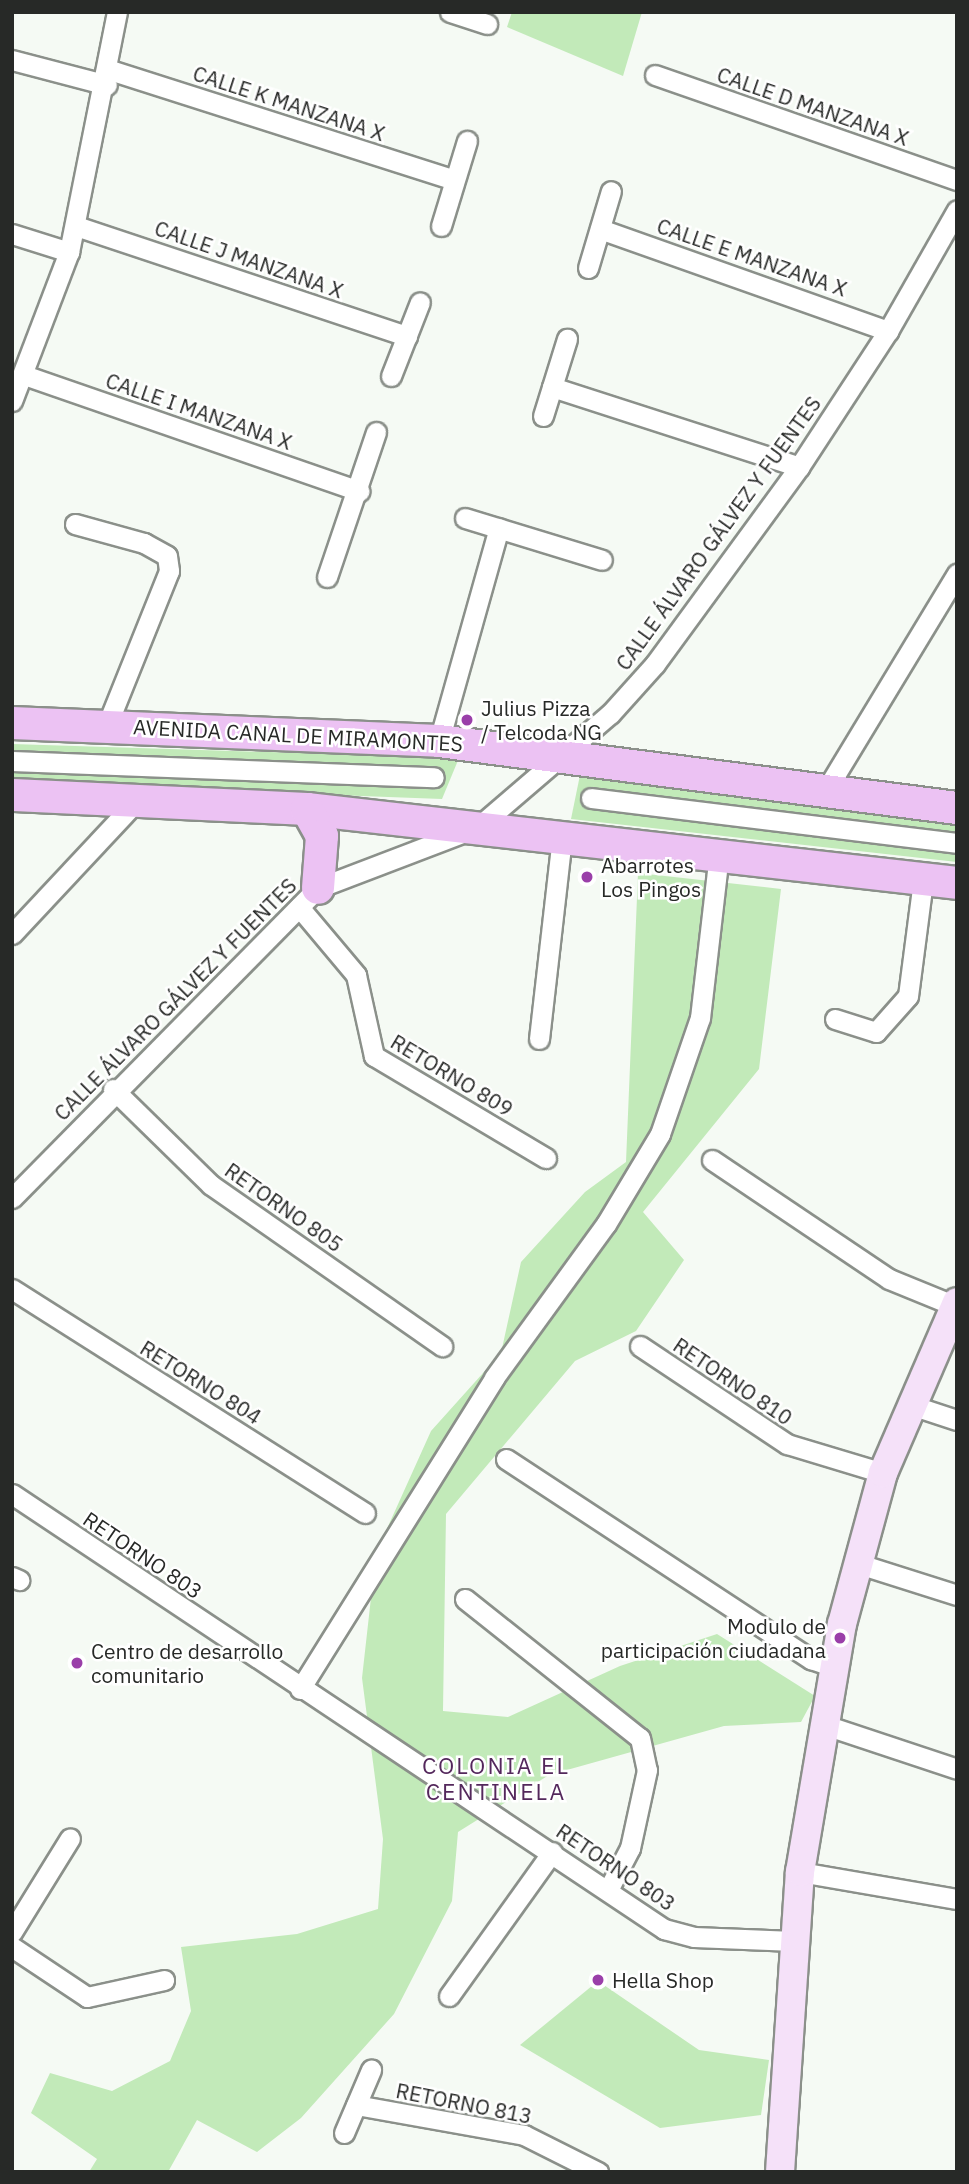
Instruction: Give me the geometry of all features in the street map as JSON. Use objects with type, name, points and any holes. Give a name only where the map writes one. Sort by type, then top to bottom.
[{"type":"main road","name":"AVENIDA CANAL DE MIRAMONTES","points":[[12,723],[439,741],[557,753],[957,808]]},
{"type":"main road","points":[[12,795],[140,797],[307,809],[957,883]]},
{"type":"main road","points":[[307,809],[322,836],[309,897]]},
{"type":"street","points":[[12,401],[69,252],[108,77],[117,12]]},
{"type":"street","points":[[450,12],[487,24]]},
{"type":"street","name":"CALLE K MANZANA X","points":[[12,60],[108,77],[454,180]]},
{"type":"street","name":"CALLE D MANZANA X","points":[[655,75],[957,180]]},
{"type":"street","points":[[441,226],[467,141]]},
{"type":"street","points":[[588,268],[611,191]]},
{"type":"street","name":"CALLE ÁLVARO GÁLVEZ Y FUENTES","points":[[12,1198],[113,1089],[309,897],[478,827],[557,753],[610,714],[655,664],[799,467],[950,239],[957,210]]},
{"type":"street","name":"CALLE J MANZANA X","points":[[76,226],[407,335]]},
{"type":"street","name":"CALLE E MANZANA X","points":[[600,229],[888,331]]},
{"type":"street","points":[[12,234],[69,252]]},
{"type":"street","points":[[391,376],[420,302]]},
{"type":"street","points":[[543,416],[567,339]]},
{"type":"street","name":"CALLE I MANZANA X","points":[[24,375],[359,491]]},
{"type":"street","points":[[552,387],[799,467]]},
{"type":"street","points":[[327,577],[359,491],[376,432]]},
{"type":"street","points":[[465,518],[602,560]]},
{"type":"street","points":[[75,524],[144,542],[167,556],[169,571],[107,725]]},
{"type":"street","points":[[439,741],[499,527]]},
{"type":"street","points":[[826,790],[957,573]]},
{"type":"street","points":[[12,761],[434,777]]},
{"type":"street","points":[[12,934],[140,797]]},
{"type":"street","points":[[591,798],[957,843]]},
{"type":"street","points":[[539,1039],[562,836]]},
{"type":"street","points":[[300,1689],[494,1378],[606,1224],[660,1134],[700,1018],[719,855]]},
{"type":"street","points":[[835,1019],[876,1032],[908,996],[923,880]]},
{"type":"street","name":"RETORNO 809","points":[[309,897],[356,975],[374,1056],[546,1158]]},
{"type":"street","name":"RETORNO 805","points":[[113,1089],[211,1185],[442,1346]]},
{"type":"street","points":[[712,1160],[889,1279],[956,1304],[883,1473],[856,1563],[822,1724],[800,1872],[780,2172]]},
{"type":"street","name":"RETORNO 804","points":[[12,1289],[365,1513]]},
{"type":"street","name":"RETORNO 810","points":[[640,1346],[787,1444],[883,1473]]},
{"type":"street","points":[[911,1405],[957,1420]]},
{"type":"street","points":[[506,1459],[811,1659],[834,1667]]},
{"type":"street","name":"RETORNO 803","points":[[12,1493],[300,1689],[552,1852],[663,1929],[694,1937],[794,1941]]},
{"type":"street","points":[[856,1563],[957,1595]]},
{"type":"street","points":[[465,1599],[640,1738],[647,1770],[630,1848],[608,1890]]},
{"type":"street","points":[[822,1724],[957,1769]]},
{"type":"street","points":[[12,1932],[55,1878],[70,1838]]},
{"type":"street","points":[[449,1996],[552,1852]]},
{"type":"street","points":[[800,1872],[957,1899]]},
{"type":"street","points":[[12,1947],[88,1997],[164,1980]]},
{"type":"street","name":"RETORNO 813","points":[[344,2133],[371,2070]]},
{"type":"street","name":"RETORNO 813","points":[[356,2105],[524,2134],[590,2169]]},
{"type":"green space","points":[[512,12],[642,12],[623,76],[507,27]]},
{"type":"green space","points":[[12,744],[459,758],[442,799],[12,783]]},
{"type":"green space","points":[[580,775],[957,825],[957,862],[571,819]]},
{"type":"green space","points":[[638,873],[781,889],[759,1069],[643,1212],[684,1260],[636,1331],[575,1361],[446,1514],[443,1711],[508,1717],[620,1666],[717,1634],[815,1696],[801,1722],[724,1726],[549,1775],[458,1832],[452,1901],[394,2014],[301,2118],[257,2152],[197,2120],[168,2172],[89,2172],[97,2159],[31,2113],[50,2073],[112,2091],[170,2061],[191,2011],[181,1947],[297,1934],[378,1909],[383,1839],[362,1678],[376,1553],[431,1431],[501,1353],[521,1262],[585,1192],[626,1162]]},
{"type":"green space","points":[[598,1981],[699,2050],[769,2060],[761,2115],[660,2128],[520,2045]]},
{"type":"place","name":"Julius Pizza / Telcoda NG","points":[[467,720]]},
{"type":"place","name":"Abarrotes Los Pingos","points":[[587,877]]},
{"type":"place","name":"Modulo de participación ciudadana","points":[[840,1638]]},
{"type":"place","name":"Centro de desarrollo comunitario","points":[[77,1663]]},
{"type":"place","name":"Hella Shop","points":[[598,1980]]},
{"type":"district","name":"COLONIA EL CENTINELA","points":[[496,1778]]}]
